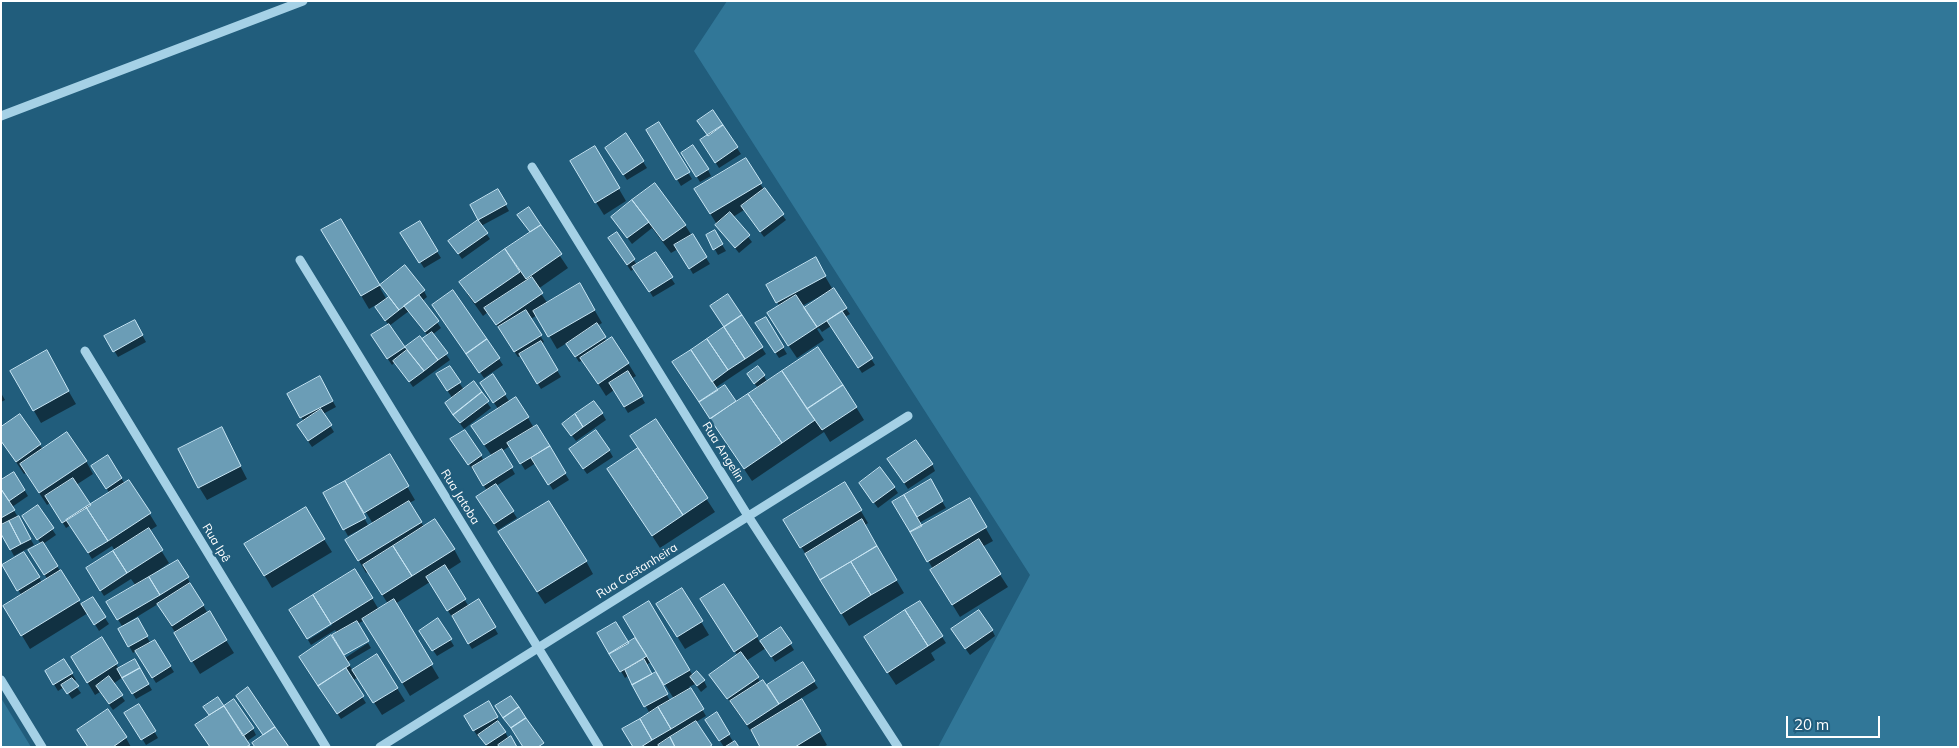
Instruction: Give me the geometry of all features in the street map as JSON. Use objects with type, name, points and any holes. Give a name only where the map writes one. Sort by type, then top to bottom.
[{"type":"street","points":[[1,116],[303,1]]},
{"type":"street","name":"Rua Angelin","points":[[532,167],[748,516],[898,747]]},
{"type":"street","name":"Rua Jatoba","points":[[300,260],[599,747]]},
{"type":"street","name":"Rua Ipê","points":[[85,351],[326,747]]},
{"type":"street","name":"Rua Castanheira","points":[[380,747],[908,416]]},
{"type":"street","points":[[1,680],[42,747]]},
{"type":"shaded area","points":[[727,1],[1958,1],[1958,747],[938,747],[1030,575],[694,51]]},
{"type":"shaded area","points":[[1,698],[31,747],[1,747]]},
{"type":"building","points":[[713,110],[723,125],[708,136],[697,121]]},
{"type":"building","points":[[659,122],[690,172],[676,180],[646,130]]},
{"type":"building","points":[[723,125],[738,147],[715,163],[700,140]]},
{"type":"building","points":[[626,133],[644,161],[623,175],[605,148]]},
{"type":"building","points":[[693,145],[709,169],[696,177],[681,153]]},
{"type":"building","points":[[595,146],[620,188],[595,203],[570,161]]},
{"type":"building","points":[[746,158],[762,183],[710,214],[694,189]]},
{"type":"building","points":[[655,183],[686,225],[663,241],[632,200]]},
{"type":"building","points":[[765,188],[784,214],[760,232],[741,206]]},
{"type":"building","points":[[498,189],[507,204],[478,220],[470,205]]},
{"type":"building","points":[[632,200],[649,222],[627,238],[611,217]]},
{"type":"building","points":[[529,207],[541,225],[530,232],[517,215]]},
{"type":"building","points":[[730,212],[750,235],[735,248],[715,225]]},
{"type":"building","points":[[341,219],[380,285],[361,296],[321,230]]},
{"type":"building","points":[[478,220],[488,233],[458,254],[448,241]]},
{"type":"building","points":[[420,221],[438,251],[419,263],[400,233]]},
{"type":"building","points":[[541,225],[562,254],[526,279],[505,249]]},
{"type":"building","points":[[715,230],[723,244],[713,250],[706,235]]},
{"type":"building","points":[[617,232],[635,259],[627,265],[608,238]]},
{"type":"building","points":[[693,234],[707,257],[689,269],[674,245]]},
{"type":"building","points":[[505,249],[520,272],[475,303],[459,282]]},
{"type":"building","points":[[656,252],[673,277],[649,292],[632,267]]},
{"type":"building","points":[[816,257],[826,276],[776,303],[766,285]]},
{"type":"building","points":[[405,265],[425,290],[399,310],[380,285]]},
{"type":"building","points":[[532,277],[543,293],[496,325],[484,308]]},
{"type":"building","points":[[580,283],[595,310],[548,337],[533,311]]},
{"type":"building","points":[[834,288],[847,308],[817,327],[804,308]]},
{"type":"building","points":[[453,290],[487,339],[466,354],[432,305]]},
{"type":"building","points":[[728,294],[742,315],[724,327],[710,306]]},
{"type":"building","points":[[419,295],[439,321],[425,332],[404,306]]},
{"type":"building","points":[[796,295],[817,327],[788,346],[767,313]]},
{"type":"building","points":[[389,297],[399,310],[385,321],[375,307]]},
{"type":"building","points":[[526,310],[542,335],[514,352],[498,327]]},
{"type":"building","points":[[842,311],[873,358],[858,368],[827,321]]},
{"type":"building","points":[[742,315],[763,347],[745,359],[724,327]]},
{"type":"building","points":[[766,317],[784,347],[775,353],[755,323]]},
{"type":"building","points":[[135,320],[143,335],[113,352],[104,336]]},
{"type":"building","points":[[597,323],[606,337],[575,357],[566,344]]},
{"type":"building","points":[[389,324],[405,347],[387,359],[371,335]]},
{"type":"building","points":[[724,327],[745,359],[728,370],[707,339]]},
{"type":"building","points":[[432,332],[448,353],[438,360],[422,339]]},
{"type":"building","points":[[420,336],[438,360],[424,371],[405,347]]},
{"type":"building","points":[[612,337],[629,363],[598,384],[580,358]]},
{"type":"building","points":[[487,339],[500,358],[479,373],[466,354]]},
{"type":"building","points":[[707,339],[728,370],[712,382],[691,350]]},
{"type":"building","points":[[541,341],[558,370],[537,384],[519,354]]},
{"type":"building","points":[[818,347],[843,385],[807,409],[782,371]]},
{"type":"building","points":[[47,350],[69,391],[33,411],[10,371]]},
{"type":"building","points":[[407,350],[424,371],[409,382],[393,361]]},
{"type":"building","points":[[691,350],[718,390],[699,402],[672,362]]},
{"type":"building","points":[[450,366],[461,382],[447,391],[436,374]]},
{"type":"building","points":[[758,366],[765,375],[754,384],[747,374]]},
{"type":"building","points":[[628,371],[643,396],[624,407],[609,383]]},
{"type":"building","points":[[782,371],[815,420],[782,443],[748,394]]},
{"type":"building","points":[[493,374],[506,394],[493,403],[480,383]]},
{"type":"building","points":[[320,376],[333,401],[300,418],[287,394]]},
{"type":"building","points":[[474,381],[482,392],[453,415],[445,403]]},
{"type":"building","points":[[725,385],[736,401],[710,419],[699,402]]},
{"type":"building","points":[[843,385],[857,407],[822,430],[807,409]]},
{"type":"building","points":[[482,392],[489,401],[460,423],[453,415]]},
{"type":"building","points":[[748,394],[782,443],[744,469],[710,419]]},
{"type":"building","points":[[516,397],[529,417],[484,445],[471,426]]},
{"type":"building","points":[[594,401],[603,413],[583,427],[575,414]]},
{"type":"building","points":[[321,409],[332,425],[308,441],[297,425]]},
{"type":"building","points":[[20,414],[41,444],[16,462],[1,441],[1,427]]},
{"type":"building","points":[[575,414],[583,427],[571,436],[562,424]]},
{"type":"building","points":[[656,419],[708,498],[683,515],[630,436]]},
{"type":"building","points":[[537,425],[550,446],[520,464],[507,443]]},
{"type":"building","points":[[222,427],[241,466],[198,488],[178,449]]},
{"type":"building","points":[[465,430],[482,455],[468,465],[450,439]]},
{"type":"building","points":[[596,430],[610,450],[583,469],[569,449]]},
{"type":"building","points":[[67,432],[87,461],[39,493],[20,464]]},
{"type":"building","points":[[916,440],[933,464],[904,483],[887,459]]},
{"type":"building","points":[[550,446],[566,473],[548,485],[531,458]]},
{"type":"building","points":[[638,448],[683,515],[652,536],[607,469]]},
{"type":"building","points":[[502,449],[513,467],[483,486],[472,467]]},
{"type":"building","points":[[390,454],[409,486],[364,513],[345,481]]},
{"type":"building","points":[[108,455],[122,478],[106,489],[91,466]]},
{"type":"building","points":[[880,467],[895,487],[873,503],[859,483]]},
{"type":"building","points":[[14,472],[25,490],[9,501],[1,489],[1,480]]},
{"type":"building","points":[[73,478],[91,505],[62,523],[45,496]]},
{"type":"building","points":[[931,479],[943,501],[917,517],[904,495]]},
{"type":"building","points":[[129,480],[151,513],[108,541],[86,507]]},
{"type":"building","points":[[345,481],[366,518],[343,530],[323,493]]},
{"type":"building","points":[[845,482],[862,510],[800,548],[783,520]]},
{"type":"building","points":[[496,484],[514,511],[494,524],[476,497]]},
{"type":"building","points":[[1,489],[15,510],[1,518]]},
{"type":"building","points":[[904,495],[922,526],[910,532],[892,502]]},
{"type":"building","points":[[970,498],[987,527],[927,562],[910,532]]},
{"type":"building","points":[[409,501],[422,522],[358,561],[345,540]]},
{"type":"building","points":[[549,501],[587,561],[537,592],[498,532]]},
{"type":"building","points":[[38,505],[54,528],[37,540],[22,516]]},
{"type":"building","points":[[86,507],[108,541],[88,553],[66,520]]},
{"type":"building","points":[[306,507],[325,539],[264,576],[244,544]]},
{"type":"building","points":[[19,516],[31,539],[21,544],[9,521]]},
{"type":"building","points":[[435,519],[455,549],[412,576],[393,546]]},
{"type":"building","points":[[862,519],[877,546],[820,580],[805,554]]},
{"type":"building","points":[[9,521],[21,544],[10,550],[1,534],[1,525]]},
{"type":"building","points":[[149,528],[163,550],[127,573],[113,551]]},
{"type":"building","points":[[979,539],[1001,574],[952,605],[930,570]]},
{"type":"building","points":[[43,542],[58,566],[44,575],[28,550]]},
{"type":"building","points":[[393,546],[412,576],[382,595],[363,565]]},
{"type":"building","points":[[877,546],[897,580],[871,595],[851,562]]},
{"type":"building","points":[[113,551],[127,573],[100,591],[86,568]]},
{"type":"building","points":[[24,552],[40,577],[17,591],[2,565]]},
{"type":"building","points":[[178,560],[189,577],[160,595],[149,577]]},
{"type":"building","points":[[851,562],[871,595],[841,614],[820,580]]},
{"type":"building","points":[[445,565],[466,599],[447,611],[426,577]]},
{"type":"building","points":[[355,569],[373,598],[331,624],[313,595]]},
{"type":"building","points":[[61,570],[80,600],[21,636],[3,606]]},
{"type":"building","points":[[149,577],[160,595],[117,620],[106,602]]},
{"type":"building","points":[[190,583],[204,605],[172,626],[157,604]]},
{"type":"building","points":[[724,584],[758,636],[734,652],[700,599]]},
{"type":"building","points":[[682,588],[703,621],[677,637],[656,604]]},
{"type":"building","points":[[313,595],[331,624],[307,639],[289,610]]},
{"type":"building","points":[[93,597],[106,617],[94,625],[81,604]]},
{"type":"building","points":[[394,599],[433,664],[402,683],[362,619]]},
{"type":"building","points":[[479,599],[496,627],[468,644],[452,616]]},
{"type":"building","points":[[649,601],[690,670],[664,685],[623,617]]},
{"type":"building","points":[[920,601],[943,636],[928,646],[905,610]]},
{"type":"building","points":[[905,610],[928,646],[887,673],[864,637]]},
{"type":"building","points":[[979,610],[993,630],[965,649],[951,629]]},
{"type":"building","points":[[210,611],[227,640],[191,662],[174,633]]},
{"type":"building","points":[[138,618],[148,636],[128,647],[118,629]]},
{"type":"building","points":[[438,618],[452,639],[432,651],[419,631]]},
{"type":"building","points":[[357,621],[369,641],[344,655],[332,635]]},
{"type":"building","points":[[616,622],[629,643],[609,654],[597,633]]},
{"type":"building","points":[[781,627],[792,643],[771,657],[760,641]]},
{"type":"building","points":[[331,635],[350,665],[318,686],[299,657]]},
{"type":"building","points":[[102,637],[118,663],[87,683],[71,657]]},
{"type":"building","points":[[635,638],[647,656],[620,672],[609,654]]},
{"type":"building","points":[[155,640],[171,666],[152,678],[135,651]]},
{"type":"building","points":[[741,652],[759,677],[727,699],[709,675]]},
{"type":"building","points":[[377,654],[398,688],[373,703],[352,670]]},
{"type":"building","points":[[64,659],[73,673],[53,685],[45,671]]},
{"type":"building","points":[[135,659],[140,668],[122,678],[117,669]]},
{"type":"building","points":[[644,659],[652,674],[632,685],[625,670]]},
{"type":"building","points":[[803,662],[815,681],[779,704],[767,685]]},
{"type":"building","points":[[140,668],[149,684],[132,694],[122,678]]},
{"type":"building","points":[[346,668],[364,696],[337,714],[318,686]]},
{"type":"building","points":[[697,671],[705,680],[697,686],[690,677]]},
{"type":"building","points":[[656,672],[668,694],[644,707],[632,685]]},
{"type":"building","points":[[109,676],[123,695],[109,704],[96,686]]},
{"type":"building","points":[[72,678],[79,686],[67,694],[61,685]]},
{"type":"building","points":[[763,680],[779,704],[747,725],[730,701]]},
{"type":"building","points":[[248,687],[275,727],[263,735],[236,696]]},
{"type":"building","points":[[691,688],[704,709],[671,729],[658,707]]},
{"type":"building","points":[[511,696],[519,707],[503,718],[495,706]]},
{"type":"building","points":[[218,697],[224,706],[209,715],[203,707]]},
{"type":"building","points":[[234,699],[254,728],[243,736],[224,706]]},
{"type":"building","points":[[802,699],[821,731],[795,747],[760,747],[751,730]]},
{"type":"building","points":[[489,701],[498,717],[473,731],[464,716]]},
{"type":"building","points":[[139,704],[156,731],[141,740],[124,713]]},
{"type":"building","points":[[224,706],[250,745],[246,747],[210,747],[195,725]]},
{"type":"building","points":[[519,707],[526,718],[511,728],[503,718]]},
{"type":"building","points":[[658,707],[671,729],[652,740],[640,719]]},
{"type":"building","points":[[108,709],[127,737],[113,747],[88,747],[77,730]]},
{"type":"building","points":[[717,712],[730,734],[719,741],[705,720]]},
{"type":"building","points":[[526,718],[544,743],[538,747],[523,747],[511,728]]},
{"type":"building","points":[[640,719],[652,740],[641,747],[633,747],[622,729]]},
{"type":"building","points":[[498,721],[506,732],[486,745],[478,735]]},
{"type":"building","points":[[696,721],[712,745],[709,747],[675,747],[670,737]]},
{"type":"building","points":[[275,727],[289,747],[255,747],[252,743]]},
{"type":"building","points":[[511,736],[517,747],[499,747],[498,745]]},
{"type":"building","points":[[670,737],[675,747],[659,747],[658,745]]},
{"type":"building","points":[[735,741],[739,747],[725,747]]}]
